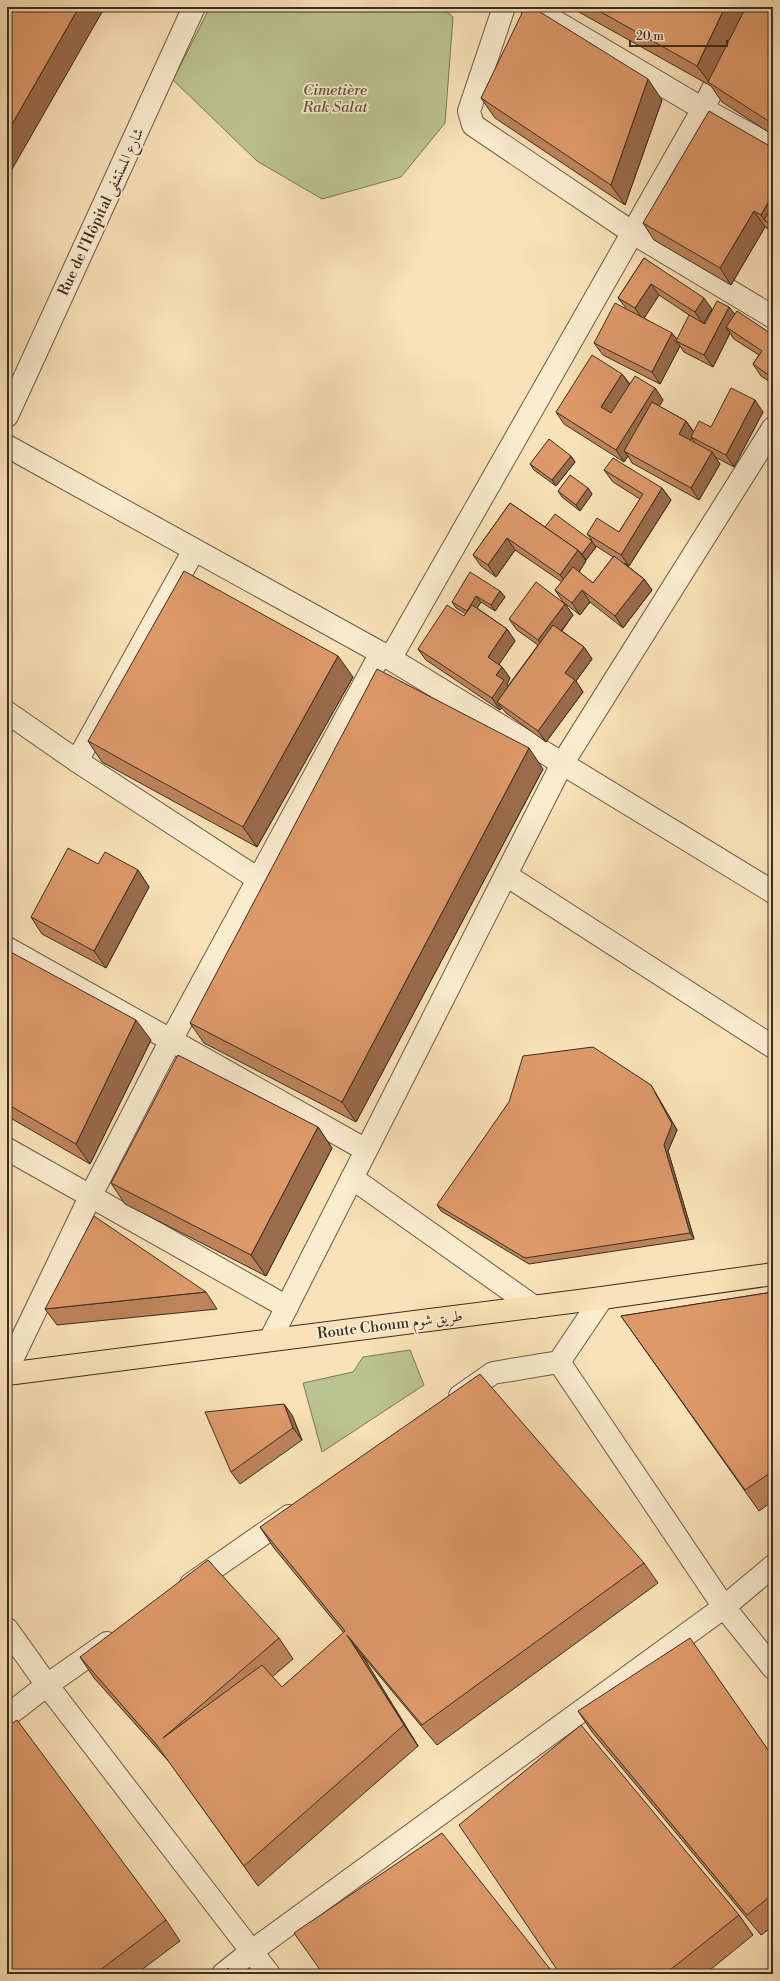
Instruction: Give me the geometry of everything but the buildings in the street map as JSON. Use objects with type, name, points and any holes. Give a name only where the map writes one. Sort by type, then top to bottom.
[{"type":"highway","name":"Route Choum طريق شوم","points":[[7,1374],[534,1307],[773,1274]]},
{"type":"street","name":"Rue de l'Hôpital شارع المستشفى","points":[[7,416],[194,7]]},
{"type":"street","points":[[504,7],[468,112],[473,125],[633,233],[773,317]]},
{"type":"street","points":[[531,7],[703,109],[773,147]]},
{"type":"street","points":[[7,1370],[91,1196],[171,1040],[258,879],[386,656],[633,233],[703,109],[752,7]]},
{"type":"street","points":[[270,1340],[562,764],[773,428]]},
{"type":"street","points":[[7,446],[386,656],[773,892]]},
{"type":"street","points":[[77,761],[194,550]]},
{"type":"street","points":[[8,713],[77,761],[258,879]]},
{"type":"street","points":[[506,876],[772,1047]]},
{"type":"street","points":[[7,948],[366,1150]]},
{"type":"street","points":[[7,1149],[287,1307]]},
{"type":"street","points":[[352,1178],[534,1307]]},
{"type":"street","points":[[442,1409],[493,1373],[559,1362],[602,1298]]},
{"type":"street","points":[[559,1362],[724,1606],[773,1668]]},
{"type":"street","points":[[177,1594],[306,1504]]},
{"type":"street","points":[[223,1974],[252,1951],[724,1606],[773,1566]]},
{"type":"street","points":[[7,1629],[47,1685],[269,1974]]},
{"type":"street","points":[[7,1716],[47,1685],[125,1630]]},
{"type":"green space","name":"Cimetière Rak Salat","points":[[210,7],[441,7],[453,17],[445,123],[401,177],[322,199],[257,161],[173,80]]},
{"type":"green space","points":[[410,1350],[424,1385],[322,1452],[303,1383],[353,1372],[363,1357]]}]
